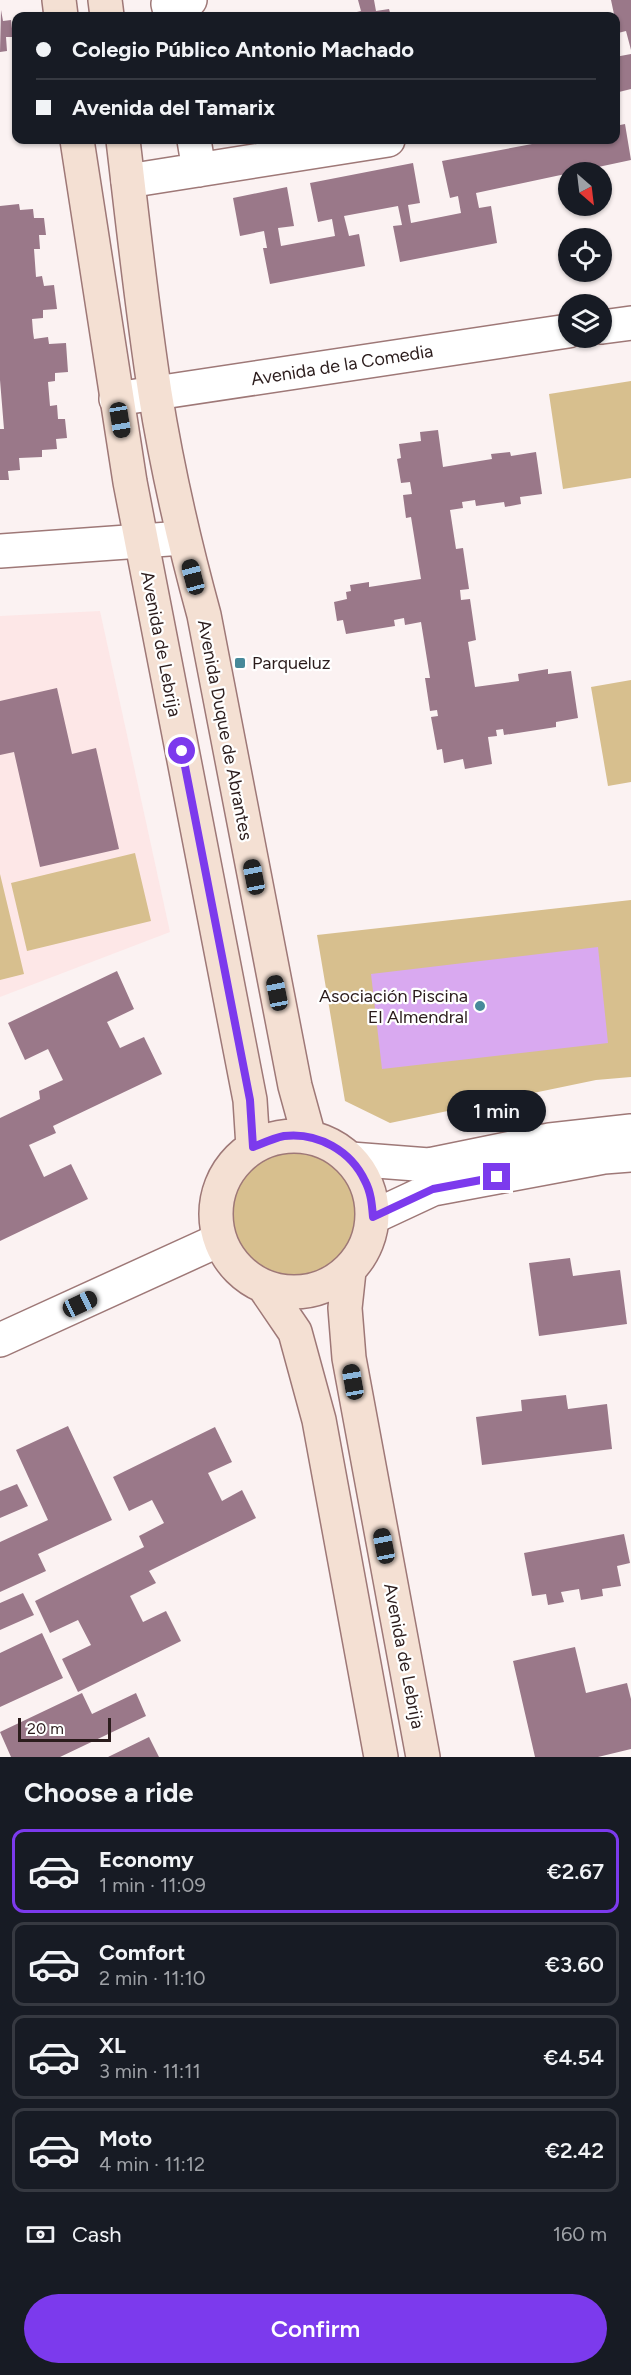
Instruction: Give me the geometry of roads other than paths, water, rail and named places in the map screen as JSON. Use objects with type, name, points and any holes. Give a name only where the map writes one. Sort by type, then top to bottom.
[{"type":"main road","name":"Avenida de Lebrija","points":[[78,144],[116,399],[141,541],[250,1100],[253,1147]]},
{"type":"main road","points":[[123,144],[155,393]]},
{"type":"main road","name":"Avenida Duque de Abrantes","points":[[155,393],[183,538],[204,615],[295,1086],[309,1137]]},
{"type":"main road","points":[[284,1136],[309,1137],[330,1144],[351,1159],[366,1181],[373,1217],[365,1248],[349,1271],[325,1287],[300,1293],[281,1292],[265,1288],[246,1277],[230,1261],[219,1240],[215,1223],[215,1205],[225,1175],[238,1159],[253,1147],[284,1136]]},
{"type":"main road","name":"Avenida de Lebrija","points":[[349,1271],[345,1308],[349,1358],[423,1757]]},
{"type":"main road","points":[[265,1288],[295,1332],[319,1420],[381,1757]]},
{"type":"street","points":[[170,12],[168,4],[190,0]]},
{"type":"street","points":[[128,181],[196,155],[337,144]]},
{"type":"street","points":[[612,325],[631,322]]},
{"type":"street","name":"Avenida de la Comedia","points":[[116,399],[558,333]]},
{"type":"street","points":[[0,551],[183,538]]},
{"type":"street","points":[[351,1159],[429,1165],[550,1140],[631,1131]]},
{"type":"street","points":[[373,1217],[433,1189],[604,1157],[631,1155]]},
{"type":"street","points":[[0,1340],[219,1240]]},
{"type":"place","name":"Parqueluz","points":[[240,663]]},
{"type":"place","name":"Asociación Piscina El Almendral","points":[[480,1006]]}]
